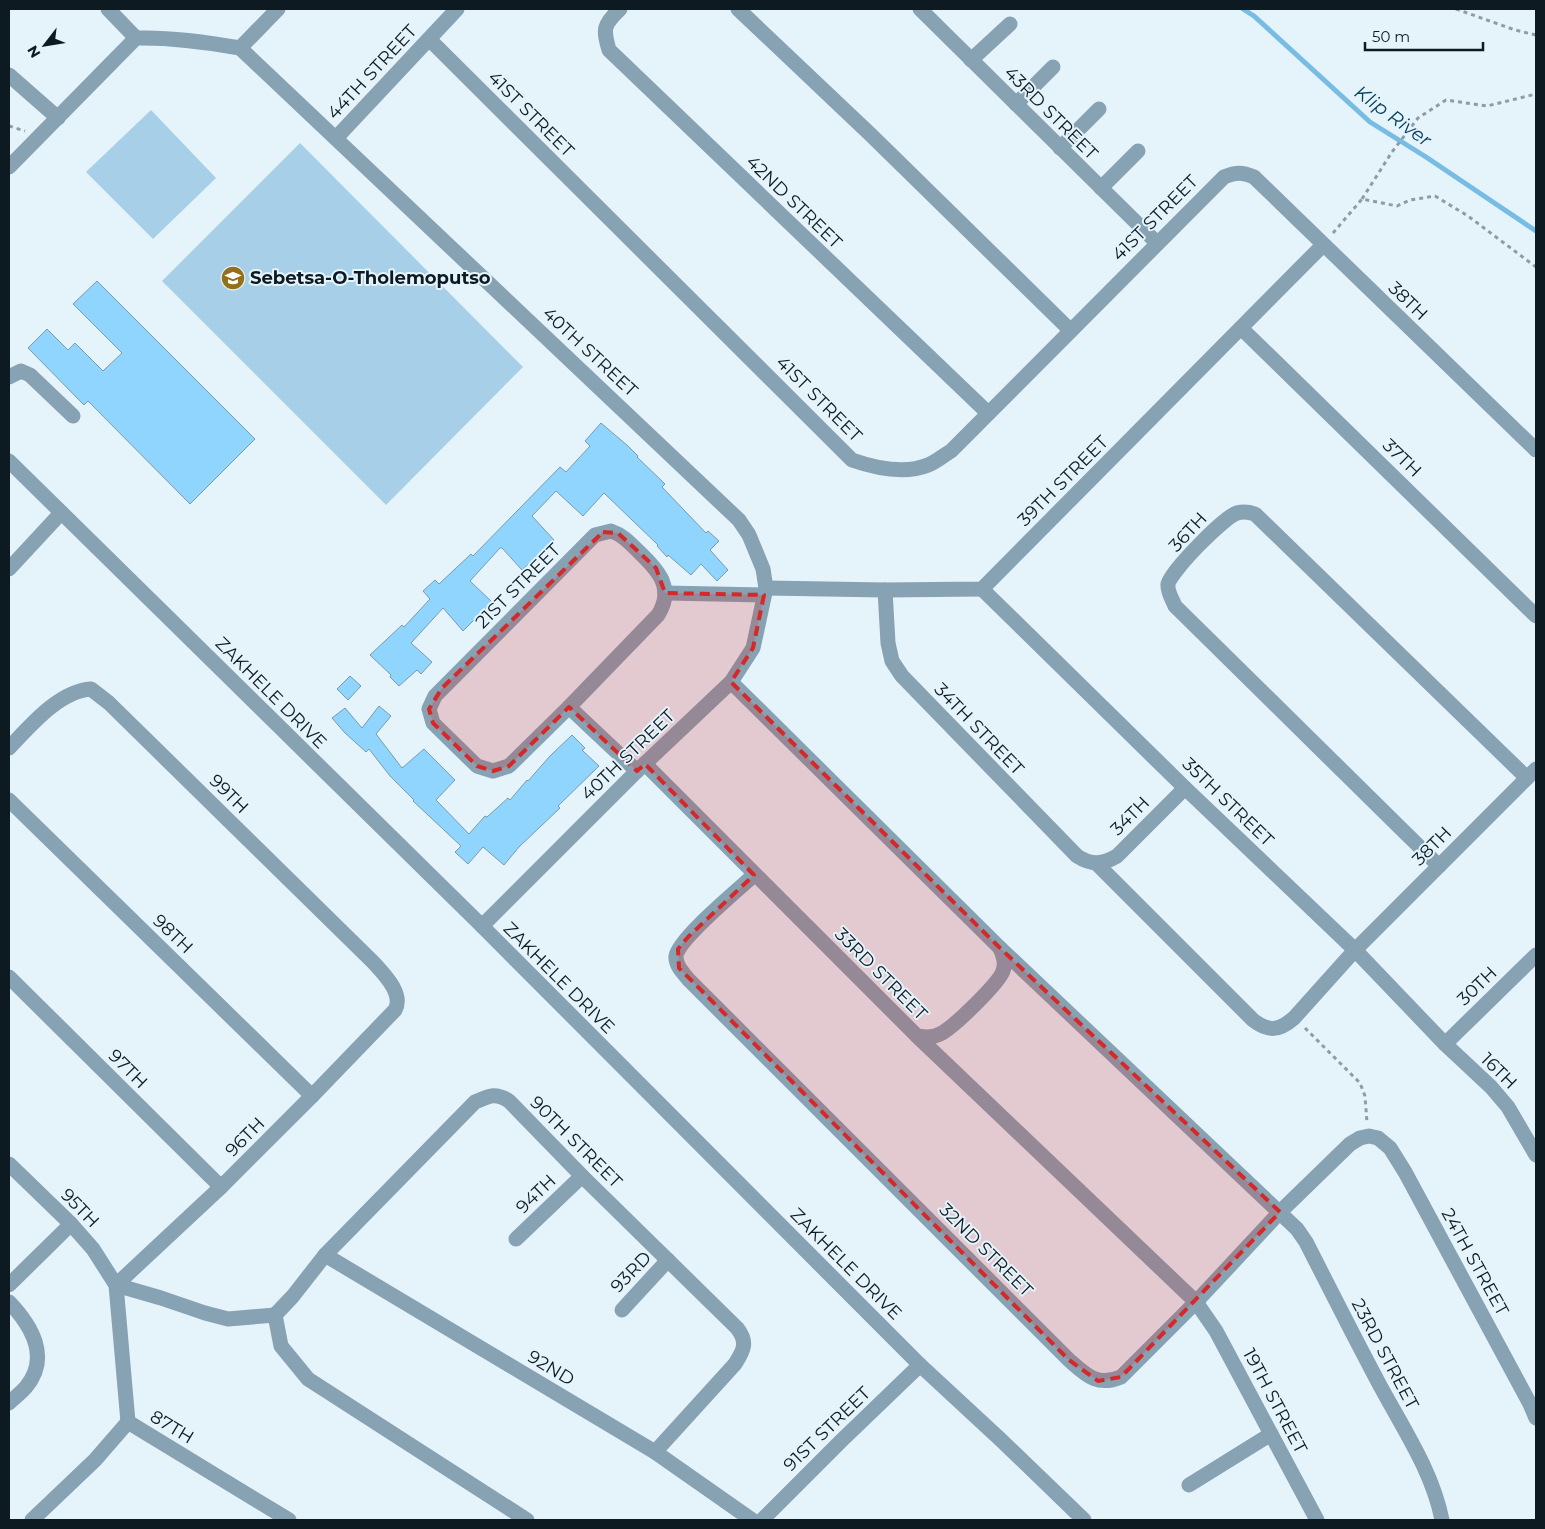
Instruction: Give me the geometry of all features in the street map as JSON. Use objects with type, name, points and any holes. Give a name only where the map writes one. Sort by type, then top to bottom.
[{"type":"street","points":[[108,9],[136,38]]},
{"type":"street","points":[[9,168],[136,38],[187,40],[240,48],[278,9]]},
{"type":"street","name":"44TH STREET","points":[[336,138],[457,9]]},
{"type":"street","name":"42ND STREET","points":[[620,9],[609,19],[604,33],[609,50],[988,413]]},
{"type":"street","points":[[738,9],[872,135],[1070,330]]},
{"type":"street","name":"43RD STREET","points":[[929,12],[971,60],[1157,243]]},
{"type":"street","points":[[971,60],[1010,24]]},
{"type":"street","name":"41ST STREET","points":[[429,39],[852,460],[876,468],[908,469],[928,465],[951,450],[1224,177],[1235,172],[1244,172],[1254,177]]},
{"type":"street","name":"40TH STREET","points":[[240,48],[739,520],[756,550],[763,569],[765,591],[753,648],[731,682],[641,768],[482,926]]},
{"type":"street","points":[[1016,104],[1053,67]]},
{"type":"street","points":[[9,75],[58,118]]},
{"type":"street","points":[[1060,148],[1099,109]]},
{"type":"street","points":[[1100,188],[1138,150]]},
{"type":"street","name":"38TH","points":[[1254,177],[1536,450]]},
{"type":"street","name":"39TH STREET","points":[[982,589],[1323,245]]},
{"type":"street","name":"37TH","points":[[1241,328],[1536,616]]},
{"type":"street","points":[[9,377],[21,371],[30,375],[73,416]]},
{"type":"street","name":"ZAKHELE DRIVE","points":[[9,460],[482,926],[920,1365],[1084,1520]]},
{"type":"street","name":"36TH","points":[[1439,866],[1175,606],[1168,590],[1169,581],[1198,546],[1226,518],[1244,511],[1256,514],[1532,774]]},
{"type":"street","points":[[9,569],[61,512]]},
{"type":"street","name":"21ST STREET","points":[[611,530],[625,538],[656,568],[665,594],[665,604],[658,615],[569,707],[509,766],[493,771],[477,766],[471,761],[433,722],[429,709],[435,696],[442,688],[595,535],[611,530]]},
{"type":"street","points":[[665,594],[982,589]]},
{"type":"street","name":"35TH STREET","points":[[982,589],[1185,788],[1355,950],[1445,1044]]},
{"type":"street","name":"34TH STREET","points":[[885,590],[888,643],[892,661],[902,676],[1077,856],[1086,862],[1097,864]]},
{"type":"street","points":[[731,682],[1000,948]]},
{"type":"street","name":"99TH","points":[[9,748],[54,705],[64,698],[84,689],[91,689],[98,693],[374,963],[398,998],[395,1010]]},
{"type":"street","name":"33RD STREET","points":[[569,707],[641,768],[754,875],[917,1036],[930,1038],[949,1029],[997,982],[1003,971],[1005,960],[1000,948]]},
{"type":"street","name":"38TH","points":[[1294,1018],[1355,950],[1532,774]]},
{"type":"street","name":"34TH","points":[[1097,864],[1108,861],[1116,856],[1185,788]]},
{"type":"street","name":"98TH","points":[[9,800],[312,1096]]},
{"type":"street","points":[[1097,864],[1260,1026],[1268,1029],[1278,1028],[1294,1018]]},
{"type":"street","name":"32ND STREET","points":[[754,875],[688,937],[678,949],[676,959],[679,968],[688,980],[1069,1360],[1086,1375],[1098,1381],[1110,1382],[1121,1377],[1196,1302],[1280,1212],[1350,1144],[1360,1138],[1369,1136]]},
{"type":"street","name":"23RD STREET","points":[[1000,948],[1296,1229],[1306,1242],[1376,1379],[1419,1456],[1432,1486],[1442,1520]]},
{"type":"street","name":"30TH","points":[[1445,1044],[1535,959]]},
{"type":"street","name":"97TH","points":[[9,977],[221,1187]]},
{"type":"street","name":"96TH","points":[[116,1285],[221,1187],[395,1010]]},
{"type":"street","name":"19TH STREET","points":[[917,1036],[1196,1302],[1216,1331],[1317,1520]]},
{"type":"street","name":"16TH","points":[[1445,1044],[1491,1087],[1508,1107],[1536,1155]]},
{"type":"street","name":"90TH STREET","points":[[275,1315],[293,1296],[325,1255],[475,1102],[493,1096],[500,1096],[509,1101],[743,1336],[744,1343],[735,1364],[655,1452]]},
{"type":"street","name":"24TH STREET","points":[[1369,1136],[1378,1138],[1390,1148],[1405,1172],[1526,1395],[1536,1418]]},
{"type":"street","name":"95TH","points":[[9,1164],[71,1224],[93,1249],[116,1285]]},
{"type":"street","name":"94TH","points":[[516,1239],[582,1176]]},
{"type":"street","points":[[9,1285],[71,1224]]},
{"type":"street","name":"92ND","points":[[325,1255],[655,1452],[752,1520]]},
{"type":"street","name":"93RD","points":[[622,1310],[668,1260]]},
{"type":"street","points":[[116,1285],[228,1319],[275,1315],[281,1346],[308,1379],[527,1520]]},
{"type":"street","name":"87TH","points":[[116,1285],[128,1422],[289,1520]]},
{"type":"street","points":[[9,1302],[32,1330],[37,1346],[37,1359],[33,1375],[26,1386],[9,1403]]},
{"type":"street","name":"91ST STREET","points":[[762,1520],[841,1440],[920,1365]]},
{"type":"street","points":[[32,1520],[96,1460],[128,1422]]},
{"type":"street","points":[[1188,1485],[1271,1434]]},
{"type":"path","points":[[1456,9],[1515,30],[1536,35]]},
{"type":"path","points":[[1323,245],[1362,198],[1394,149],[1418,118],[1446,100],[1487,106],[1536,94]]},
{"type":"path","points":[[1362,198],[1397,206],[1410,200],[1435,196],[1468,216],[1536,267]]},
{"type":"path","points":[[1294,1018],[1360,1084],[1365,1096],[1369,1136]]},
{"type":"highlighted area","points":[[603,532],[618,533],[656,568],[665,593],[764,595],[753,648],[731,682],[1000,948],[1280,1212],[1121,1377],[1098,1381],[1069,1360],[679,968],[678,949],[688,937],[754,875],[645,764],[637,771],[569,707],[509,766],[493,771],[477,766],[465,755],[433,723],[429,709],[442,688]]},
{"type":"shaded area","points":[[151,110],[216,178],[153,239],[86,172]]},
{"type":"shaded area","points":[[300,143],[523,367],[386,505],[162,281]]},
{"type":"building","points":[[97,281],[255,439],[190,504],[88,401],[84,405],[28,348],[47,329],[68,350],[75,343],[103,371],[122,353],[73,304]]},
{"type":"building","points":[[601,423],[628,446],[665,484],[662,487],[706,533],[708,531],[719,541],[710,550],[728,570],[717,581],[701,564],[691,575],[668,555],[667,557],[658,545],[604,493],[583,516],[556,491],[532,516],[554,540],[522,570],[500,548],[470,581],[492,602],[463,631],[443,608],[411,643],[432,662],[421,674],[417,670],[399,686],[390,677],[391,675],[370,655],[402,625],[404,627],[430,599],[423,591],[435,580],[439,584],[471,554],[473,556],[560,467],[566,472],[590,446],[585,441]]},
{"type":"building","points":[[350,676],[361,686],[348,700],[337,689]]},
{"type":"building","points":[[379,706],[391,716],[376,734],[402,768],[424,749],[455,780],[436,800],[469,834],[485,816],[487,817],[508,798],[510,800],[527,780],[572,735],[585,748],[582,750],[599,766],[558,806],[560,808],[519,847],[504,865],[483,847],[468,864],[455,852],[461,846],[413,801],[369,749],[366,752],[332,718],[345,708],[362,728]]},
{"type":"waterway","name":"Klip River","points":[[1243,9],[1254,16],[1370,122],[1536,231]]},
{"type":"place","name":"Sebetsa-O-Tholemoputso","points":[[233,278]]}]
